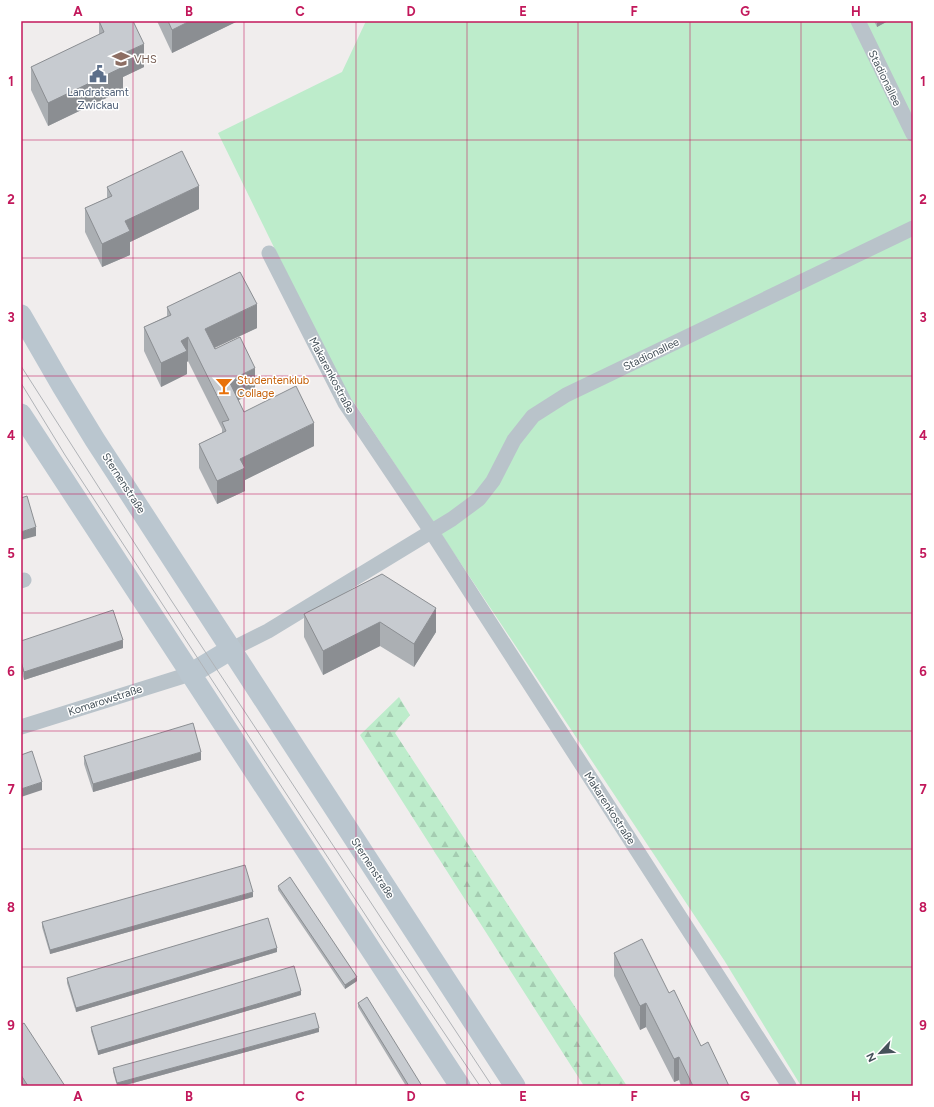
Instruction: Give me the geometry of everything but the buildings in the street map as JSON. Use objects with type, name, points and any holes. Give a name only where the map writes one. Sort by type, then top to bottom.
[{"type":"street","name":"Stadionallee","points":[[858,21],[913,134]]},
{"type":"street","name":"Stadionallee","points":[[431,531],[479,499],[493,481],[514,440],[533,416],[566,395],[913,228]]},
{"type":"street","name":"Makarenkostraße","points":[[269,253],[345,403],[431,531],[789,1086]]},
{"type":"street","name":"Sternenstraße","points":[[21,315],[62,386],[230,650],[515,1086]]},
{"type":"street","points":[[21,414],[460,1086]]},
{"type":"street","points":[[190,674],[230,650],[268,631],[431,531]]},
{"type":"street","name":"Komarowstraße","points":[[21,727],[190,674]]},
{"type":"green space","points":[[366,21],[913,21],[913,1086],[801,1086],[724,960],[339,380],[218,133],[342,72]]},
{"type":"green space","points":[[399,697],[410,715],[395,733],[627,1086],[584,1086],[360,735]]},
{"type":"tram line","points":[[21,366],[171,600],[492,1086]]},
{"type":"tram line","points":[[21,383],[65,455],[385,945],[480,1086]]},
{"type":"place","name":"VHS","points":[[121,59]]},
{"type":"place","name":"Landratsamt Zwickau","points":[[98,74]]},
{"type":"place","name":"Studentenklub Collage","points":[[224,386]]}]
